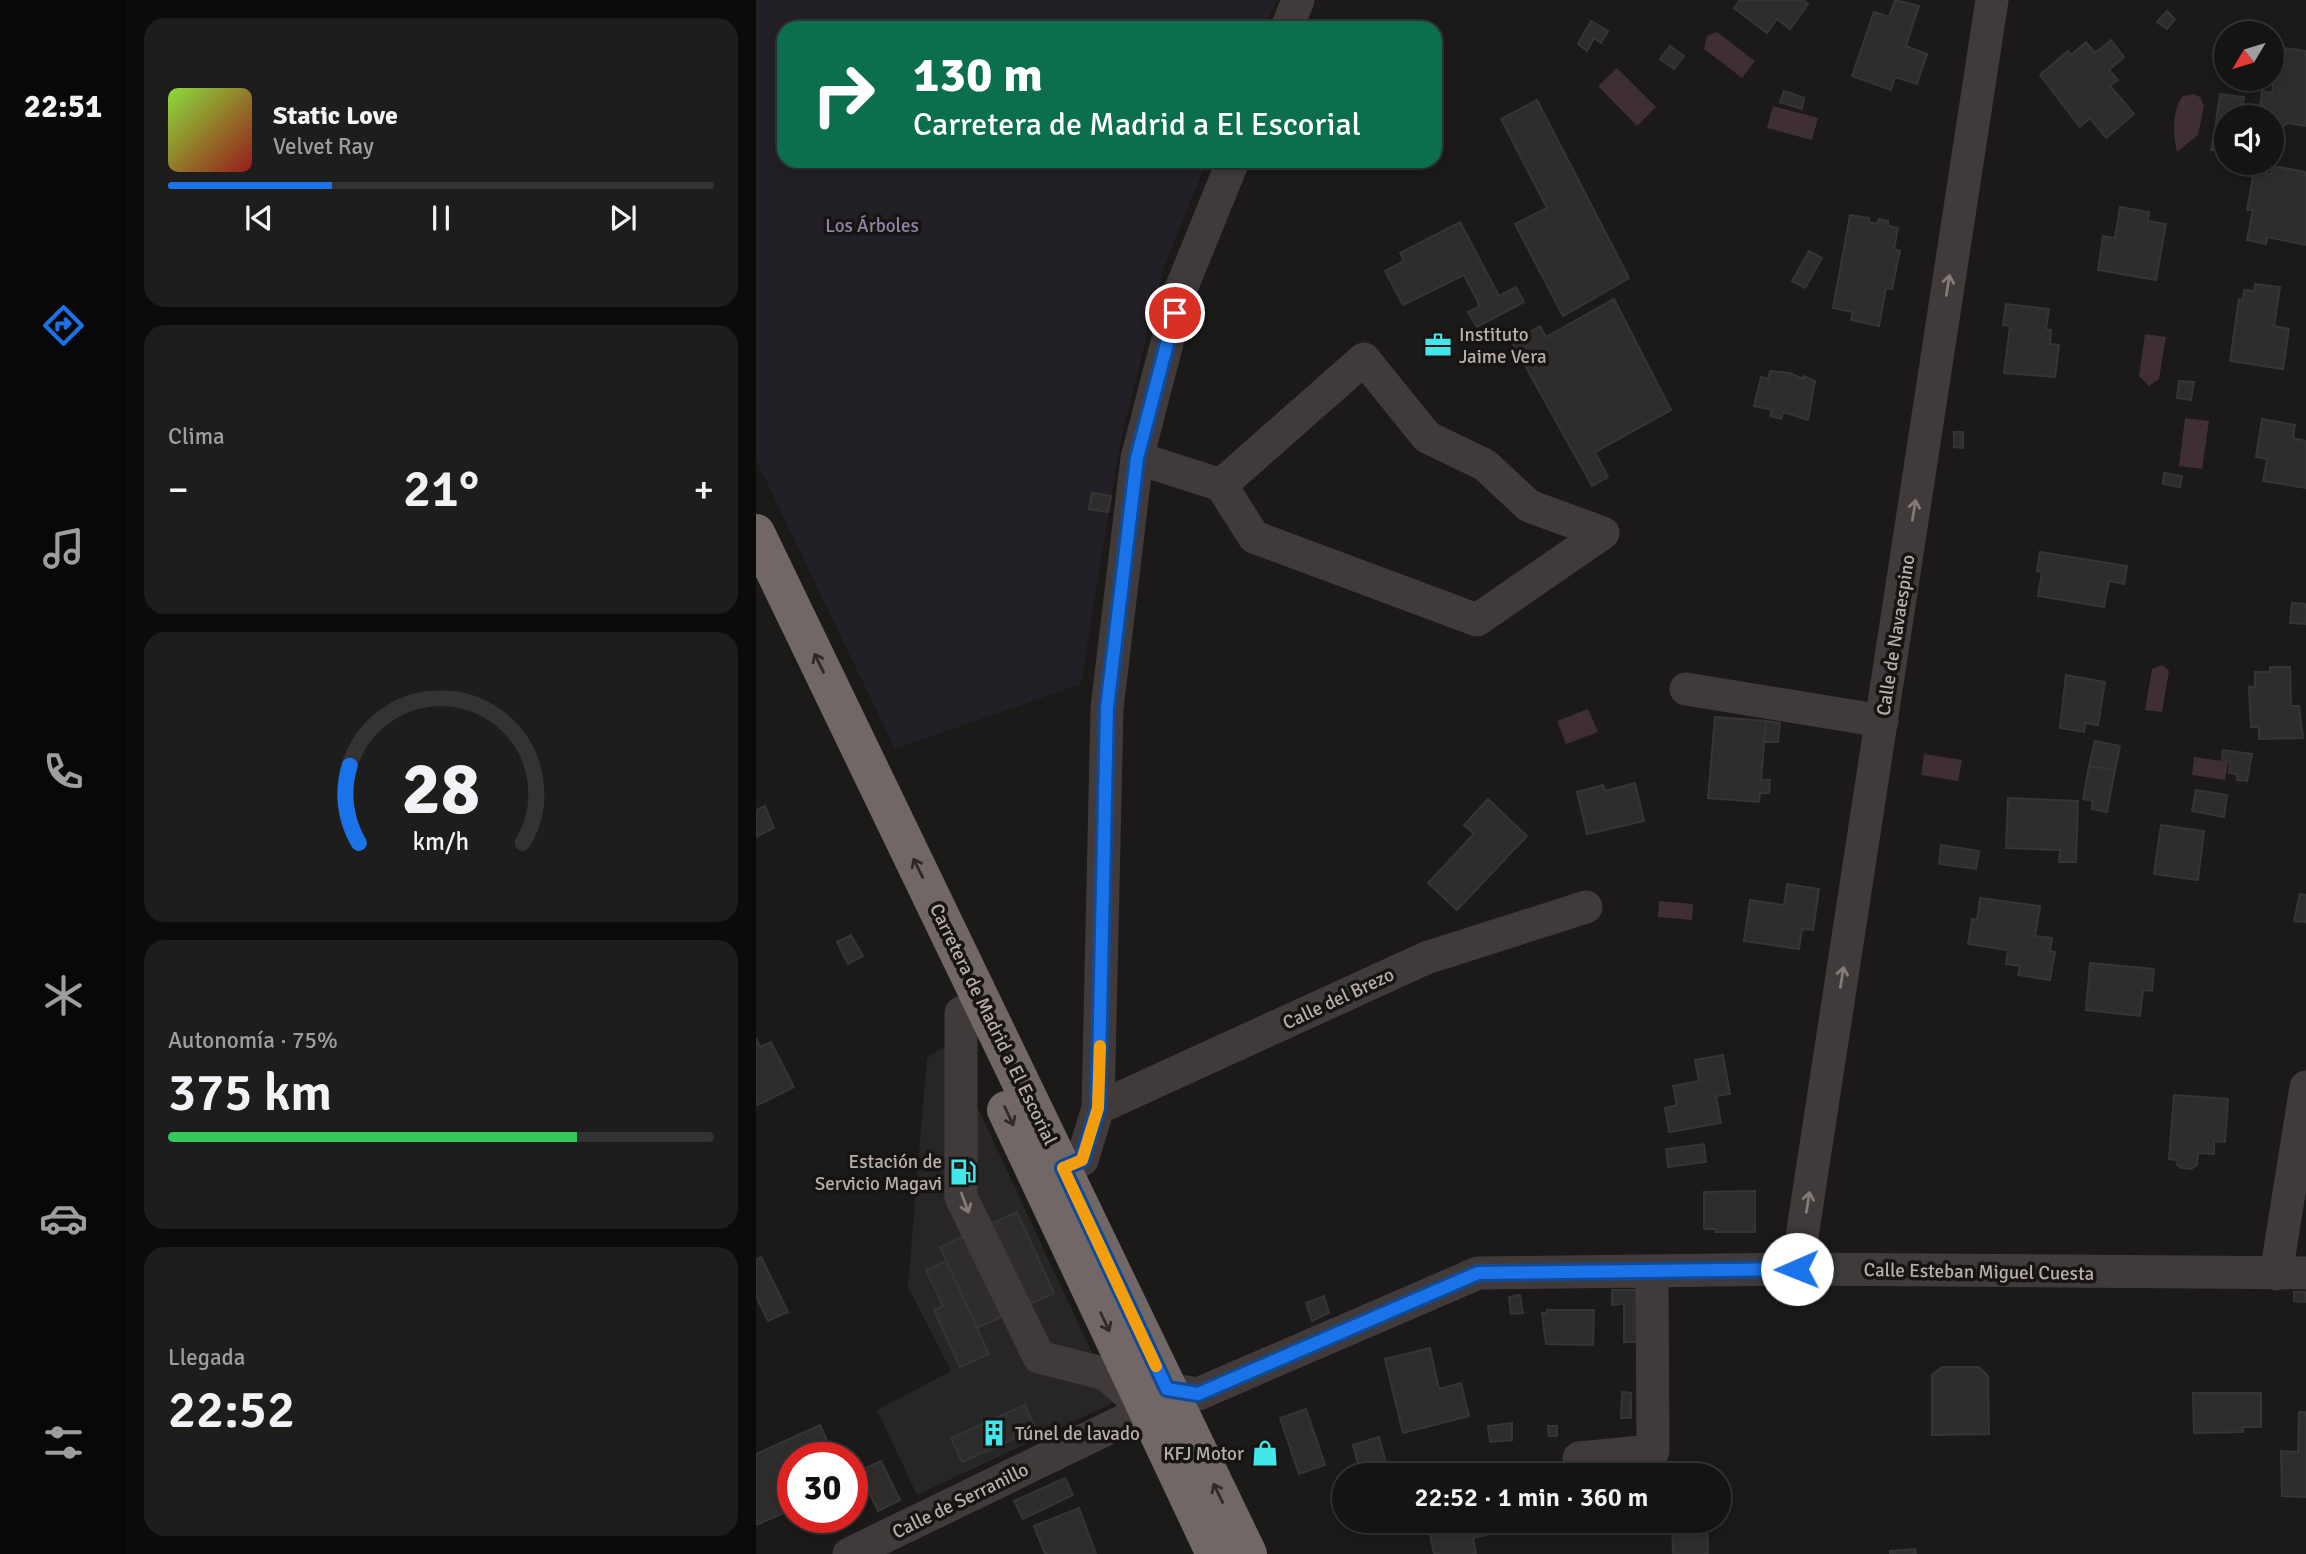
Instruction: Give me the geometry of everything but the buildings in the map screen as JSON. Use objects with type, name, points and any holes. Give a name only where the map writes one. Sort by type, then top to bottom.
[{"type":"highway","name":"Carretera de Madrid a El Escorial","points":[[756,533],[1063,1168],[1157,1399],[1215,1554]]},
{"type":"highway","name":"Carretera de Madrid a El Escorial","points":[[756,591],[961,1013],[1157,1399],[1248,1554]]},
{"type":"street","points":[[1290,21],[1298,0]]},
{"type":"street","name":"Calle de Navaespino","points":[[1797,1269],[1992,0]]},
{"type":"street","points":[[1063,1168],[1082,1160],[1098,1108],[1107,708],[1137,458],[1181,289],[1230,168]]},
{"type":"street","points":[[1137,458],[1221,485],[1254,537],[1477,620],[1603,533],[1529,506],[1485,466],[1427,437],[1364,359],[1221,485]]},
{"type":"street","points":[[1686,689],[1882,720]]},
{"type":"street","name":"Calle del Brezo","points":[[1098,1108],[1426,958],[1586,907]]},
{"type":"street","points":[[961,1013],[961,1197],[1039,1357],[1106,1374],[1157,1399]]},
{"type":"street","points":[[2291,1273],[2306,1087]]},
{"type":"street","name":"Calle Esteban Miguel Cuesta","points":[[1157,1399],[1198,1394],[1478,1273],[1797,1269],[2291,1273]]},
{"type":"street","points":[[1579,1458],[1653,1451],[1652,1271]]},
{"type":"street","name":"Calle de Serranillo","points":[[849,1554],[1157,1399]]},
{"type":"shaded area","points":[[1717,32],[1755,61],[1742,78],[1704,49],[1707,36]]},
{"type":"shaded area","points":[[1617,68],[1656,107],[1637,126],[1598,86]]},
{"type":"shaded area","points":[[2194,94],[2200,97],[2204,106],[2198,135],[2177,152],[2174,131],[2179,101],[2183,96]]},
{"type":"shaded area","points":[[1773,106],[1818,118],[1812,140],[1767,128]]},
{"type":"shaded area","points":[[2145,334],[2166,337],[2159,379],[2149,386],[2139,376]]},
{"type":"shaded area","points":[[2185,418],[2209,421],[2202,469],[2179,466]]},
{"type":"shaded area","points":[[2162,665],[2169,671],[2162,712],[2145,710],[2152,669]]},
{"type":"shaded area","points":[[1588,709],[1598,732],[1566,744],[1557,721]]},
{"type":"shaded area","points":[[1924,754],[1962,760],[1958,781],[1921,775]]},
{"type":"shaded area","points":[[2194,757],[2228,762],[2225,780],[2192,775]]},
{"type":"shaded area","points":[[1659,901],[1693,904],[1692,920],[1658,917]]},
{"type":"shaded area","name":"Estación de Servicio Magavi","points":[[948,1044],[1115,1402],[917,1495],[877,1410],[951,1371],[908,1287],[927,1058]]},
{"type":"green space","name":"Los Árboles","points":[[756,0],[1277,0],[1267,21],[777,21],[777,168],[1204,168],[1163,269],[1120,444],[1081,684],[895,749],[756,460]]},
{"type":"slow traffic","points":[[1100,1046],[1098,1108],[1082,1160],[1063,1168],[1156,1366]]},
{"type":"place","name":"Instituto Jaime Vera","points":[[1438,345]]},
{"type":"place","name":"Estación de Servicio Magavi","points":[[963,1172]]},
{"type":"place","name":"Túnel de lavado","points":[[994,1433]]},
{"type":"place","name":"KFJ Motor","points":[[1265,1453]]},
{"type":"route","points":[[1175,313],[1137,458],[1107,708],[1098,1108],[1082,1160],[1063,1168],[1167,1389],[1198,1394],[1478,1273],[1797,1269]]}]
